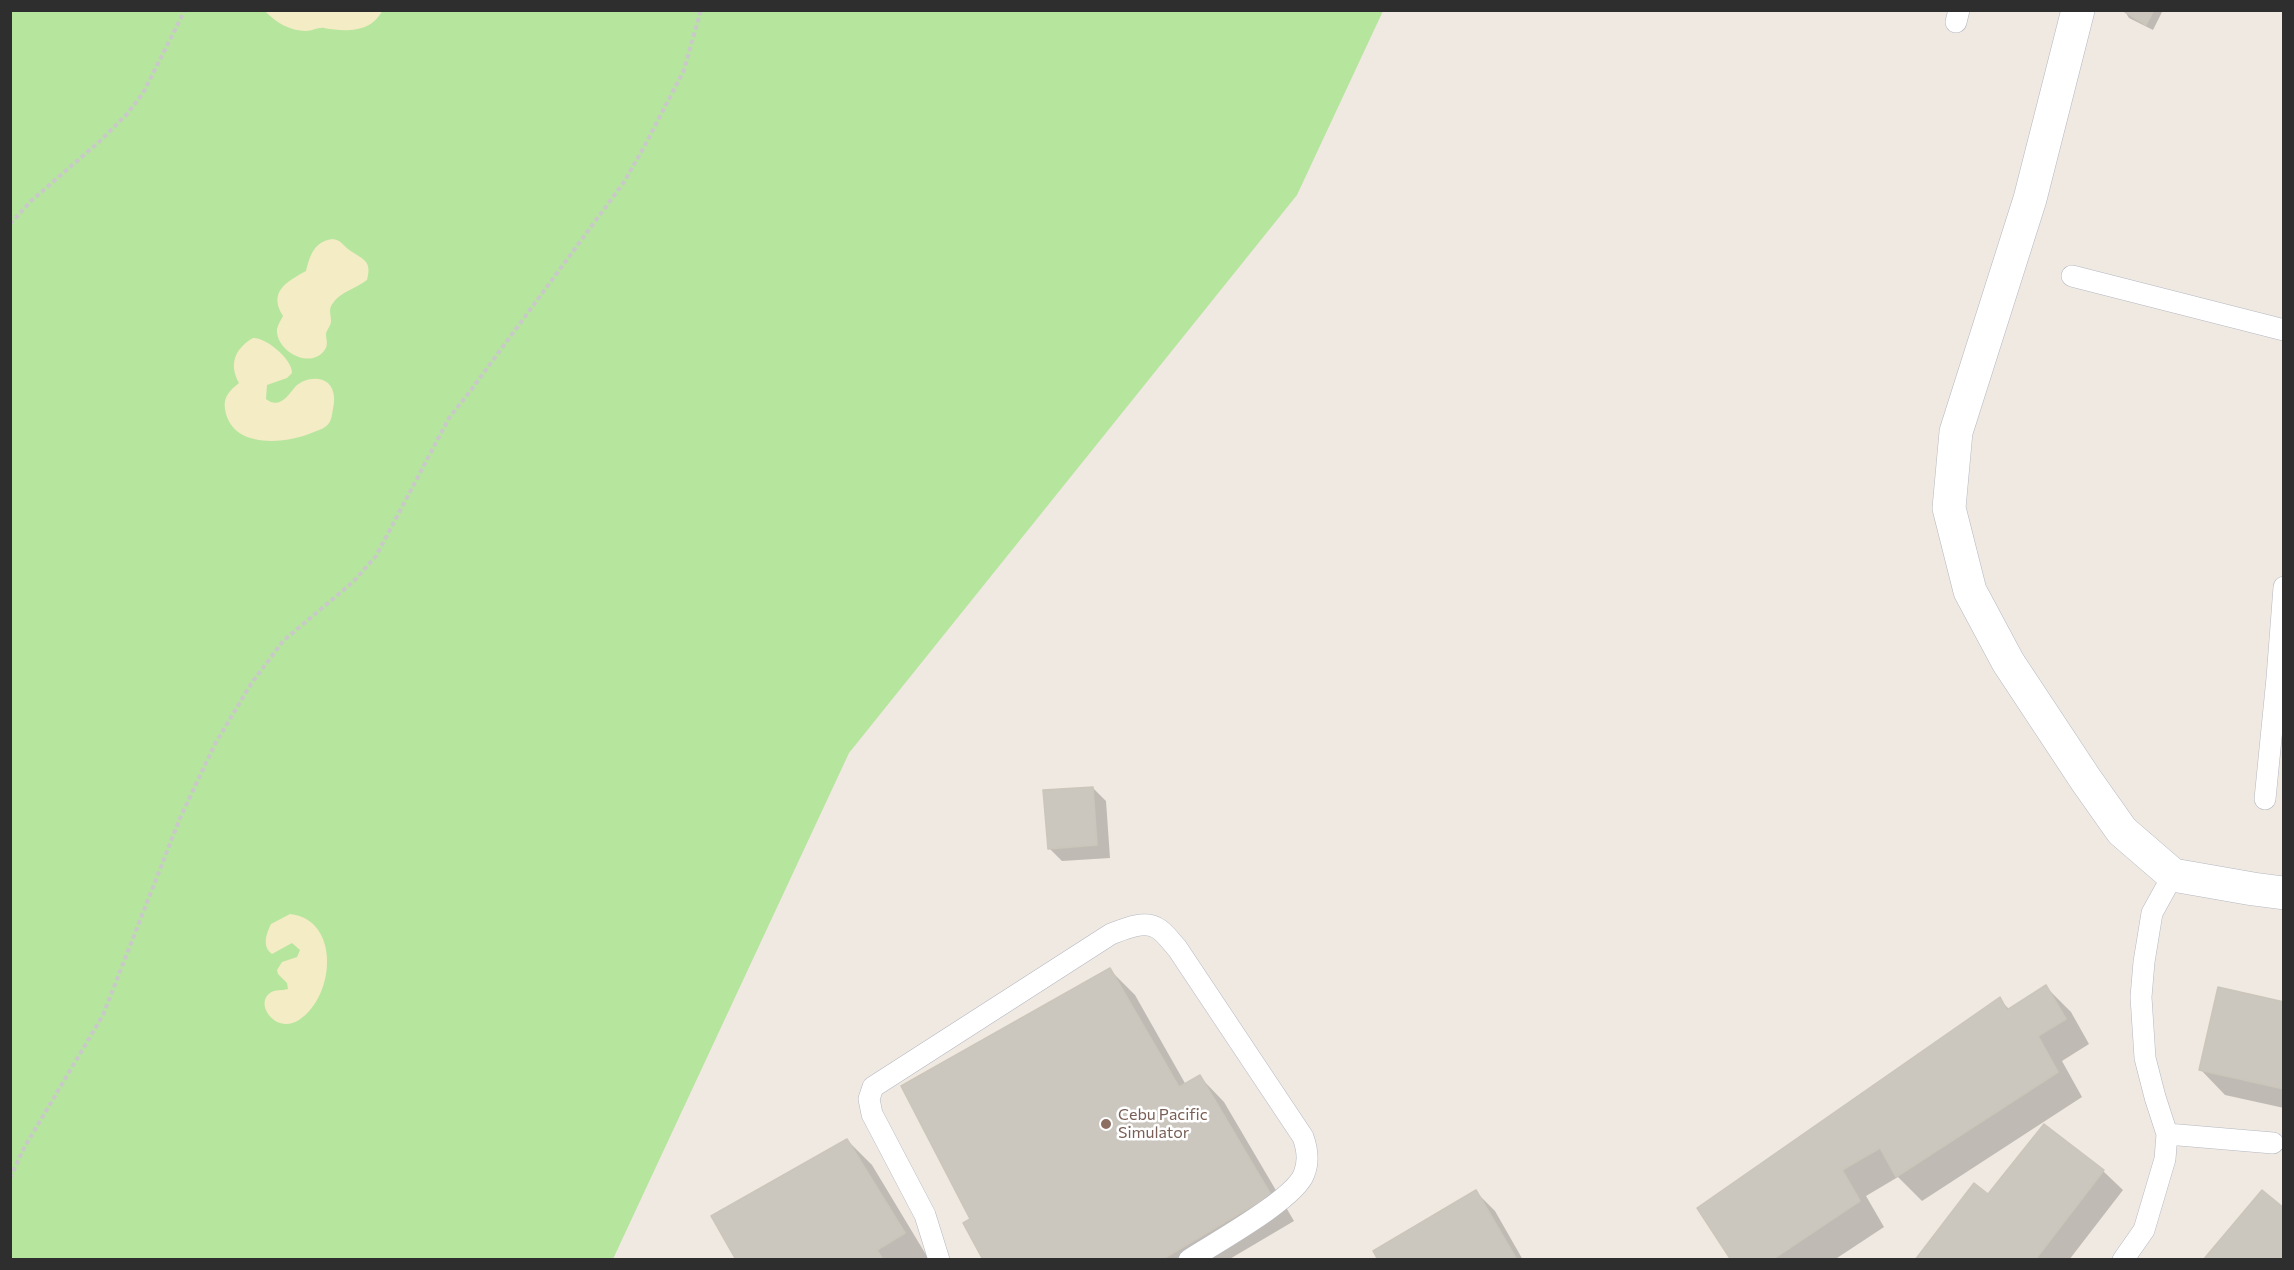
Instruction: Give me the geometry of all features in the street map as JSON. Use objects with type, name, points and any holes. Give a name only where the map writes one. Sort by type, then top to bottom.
[{"type":"street","points":[[2078,10],[2030,199],[1956,432],[1949,508],[1970,591],[2008,662],[2122,831],[2173,875],[2283,893]]},
{"type":"lane","points":[[2072,276],[2283,330]]},
{"type":"lane","points":[[2265,799],[2283,587]]},
{"type":"lane","points":[[2123,1260],[2144,1230],[2165,1159],[2167,1134],[2145,1058],[2141,997],[2152,913],[2173,875]]},
{"type":"lane","points":[[939,1260],[925,1215],[872,1114],[868,1099],[873,1087],[1111,934],[1129,927],[1143,925],[1156,927],[1177,948],[1304,1137],[1307,1150],[1304,1174],[1289,1194],[1189,1260]]},
{"type":"lane","points":[[2167,1134],[2273,1143]]},
{"type":"path","points":[[10,224],[31,201],[100,141],[126,114],[143,93],[185,10]]},
{"type":"path","points":[[10,1178],[24,1148],[103,1015],[180,818],[221,734],[251,684],[283,641],[353,582],[376,556],[449,418],[602,213],[644,147],[684,70],[701,10]]},
{"type":"green space","points":[[10,11],[1383,11],[1297,195],[849,753],[613,1259],[11,1259]]},
{"type":"sand","points":[[265,11],[382,11],[371,24],[357,29],[322,28],[306,31],[283,25]]},
{"type":"sand","points":[[332,239],[339,241],[365,260],[368,268],[367,280],[340,296],[331,305],[331,323],[326,334],[326,349],[310,359],[302,358],[287,350],[278,337],[277,329],[283,316],[277,300],[278,294],[292,279],[306,271],[311,255],[317,246]]},
{"type":"sand","points":[[253,338],[265,341],[278,350],[291,368],[292,373],[287,378],[267,385],[266,399],[271,402],[279,402],[286,398],[298,384],[306,380],[320,379],[328,383],[333,392],[334,402],[331,420],[326,426],[303,436],[276,441],[249,437],[238,432],[229,422],[225,401],[228,394],[239,383],[234,370],[235,358],[241,347]]},
{"type":"sand","points":[[290,914],[306,919],[318,929],[325,943],[326,977],[311,1009],[299,1020],[283,1024],[275,1021],[266,1010],[266,998],[272,992],[288,989],[287,983],[277,970],[282,962],[297,957],[300,950],[292,943],[272,954],[267,948],[266,940],[271,924]]},
{"type":"building","points":[[2122,10],[2154,10],[2146,25]]},
{"type":"building","points":[[1093,787],[1097,845],[1048,849],[1043,790]]},
{"type":"building","points":[[1110,968],[1179,1087],[1200,1075],[1271,1195],[1161,1260],[983,1260],[963,1223],[970,1219],[901,1086]]},
{"type":"building","points":[[2046,985],[2066,1019],[2038,1036],[2058,1072],[1896,1177],[1880,1148],[1842,1170],[1860,1201],[1772,1260],[1731,1260],[1697,1208],[2000,997],[2007,1010]]},
{"type":"building","points":[[2218,987],[2284,1002],[2284,1089],[2199,1070]]},
{"type":"building","points":[[2044,1124],[2104,1170],[2035,1260],[1915,1260],[1974,1183],[1988,1194]]},
{"type":"building","points":[[847,1139],[905,1233],[877,1250],[883,1260],[736,1260],[711,1216]]},
{"type":"building","points":[[1476,1190],[1517,1260],[1378,1260],[1373,1251]]},
{"type":"building","points":[[2262,1190],[2284,1208],[2284,1260],[2203,1260]]},
{"type":"place","name":"Cebu Pacific Simulator","points":[[1106,1124]]}]
